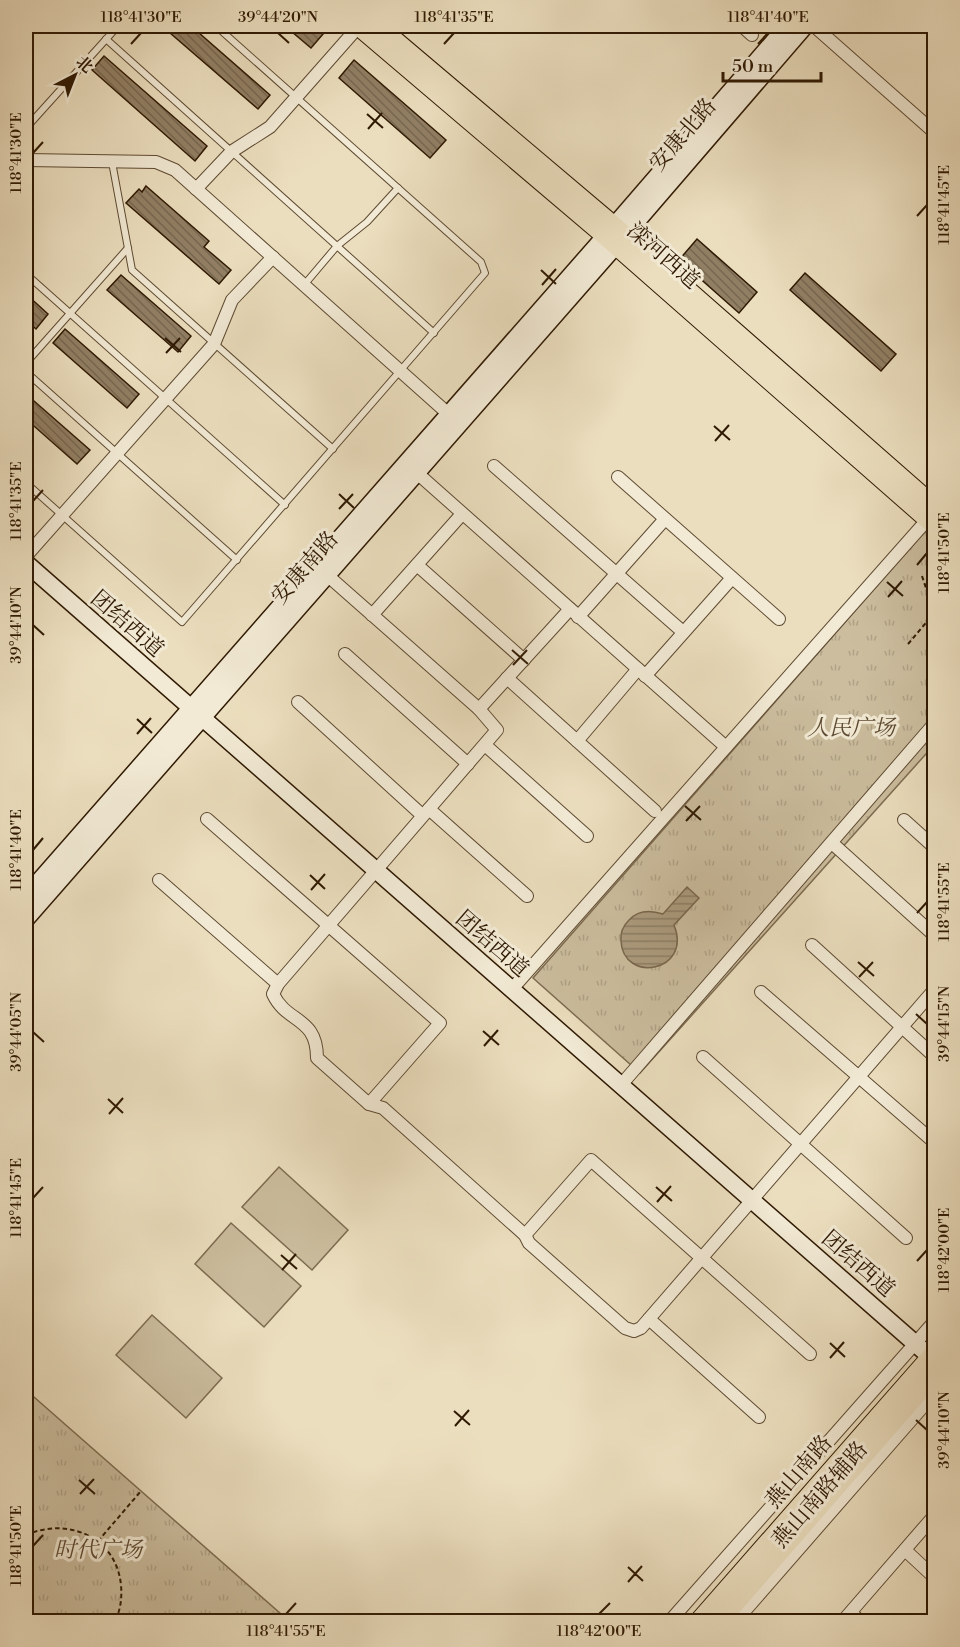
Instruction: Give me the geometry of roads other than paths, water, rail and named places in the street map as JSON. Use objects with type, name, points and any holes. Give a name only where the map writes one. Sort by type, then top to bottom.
[{"type":"main road","name":"滦河西道","points":[[358,26],[615,235]]},
{"type":"main road","name":"滦河西道","points":[[378,26],[932,517]]},
{"type":"main road","name":"安康北路","points":[[615,235],[787,26]]},
{"type":"main road","name":"安康北路","points":[[615,235],[805,26]]},
{"type":"main road","name":"安康南路","points":[[26,919],[196,712],[615,235]]},
{"type":"main road","name":"安康南路","points":[[26,896],[196,712],[327,575],[417,473],[454,418]]},
{"type":"main road","name":"团结西道","points":[[26,563],[934,1361]]},
{"type":"main road","name":"燕山南路","points":[[698,1622],[934,1361]]},
{"type":"main road","name":"燕山南路","points":[[718,1622],[934,1361]]},
{"type":"street","points":[[196,189],[231,152],[270,127],[358,26]]},
{"type":"street","points":[[742,26],[752,35]]},
{"type":"street","points":[[814,26],[934,132]]},
{"type":"street","points":[[26,160],[156,162],[175,170],[454,418]]},
{"type":"street","points":[[26,556],[214,344],[232,300],[273,257]]},
{"type":"street","points":[[494,466],[683,632]]},
{"type":"street","points":[[417,473],[726,747]]},
{"type":"street","points":[[618,477],[779,619]]},
{"type":"street","points":[[372,615],[462,514]]},
{"type":"street","points":[[512,989],[932,517]]},
{"type":"street","points":[[479,709],[524,660],[616,573],[665,519]]},
{"type":"street","points":[[417,565],[524,660]]},
{"type":"street","points":[[327,575],[479,709],[497,730],[278,984],[273,994],[277,1003],[313,1033],[317,1046],[317,1058],[369,1104],[383,1108],[625,1328],[634,1330],[641,1328],[934,990]]},
{"type":"street","points":[[577,741],[732,578]]},
{"type":"street","points":[[345,654],[468,764]]},
{"type":"street","points":[[507,678],[655,811]]},
{"type":"street","points":[[298,702],[527,896]]},
{"type":"street","points":[[621,1085],[934,724]]},
{"type":"street","points":[[485,745],[587,836]]},
{"type":"street","points":[[207,819],[440,1023],[369,1104]]},
{"type":"street","points":[[904,820],[934,847]]},
{"type":"street","points":[[832,843],[934,935]]},
{"type":"street","points":[[159,880],[278,984]]},
{"type":"street","points":[[812,945],[934,1056]]},
{"type":"street","points":[[761,992],[934,1142]]},
{"type":"street","points":[[703,1057],[906,1238]]},
{"type":"street","points":[[525,1235],[591,1160],[810,1354]]},
{"type":"street","points":[[649,1319],[759,1417]]},
{"type":"street","name":"燕山南路辅路","points":[[669,1622],[934,1322]]},
{"type":"street","name":"燕山南路辅路","points":[[735,1622],[934,1394]]},
{"type":"street","points":[[861,1622],[846,1617],[934,1516]]},
{"type":"street","points":[[905,1550],[934,1577]]},
{"type":"lane","points":[[26,129],[118,26]]},
{"type":"lane","points":[[26,483],[182,622],[485,273],[481,262],[216,26]]},
{"type":"lane","points":[[106,39],[434,333]]},
{"type":"lane","points":[[112,161],[132,270],[333,449]]},
{"type":"lane","points":[[304,285],[337,246],[367,222],[398,188]]},
{"type":"lane","points":[[26,363],[128,248]]},
{"type":"lane","points":[[26,274],[285,505]]},
{"type":"lane","points":[[26,372],[237,560]]},
{"type":"park label","name":"人民广场","points":[[851,727]]},
{"type":"park label","name":"时代广场","points":[[98,1549]]}]
